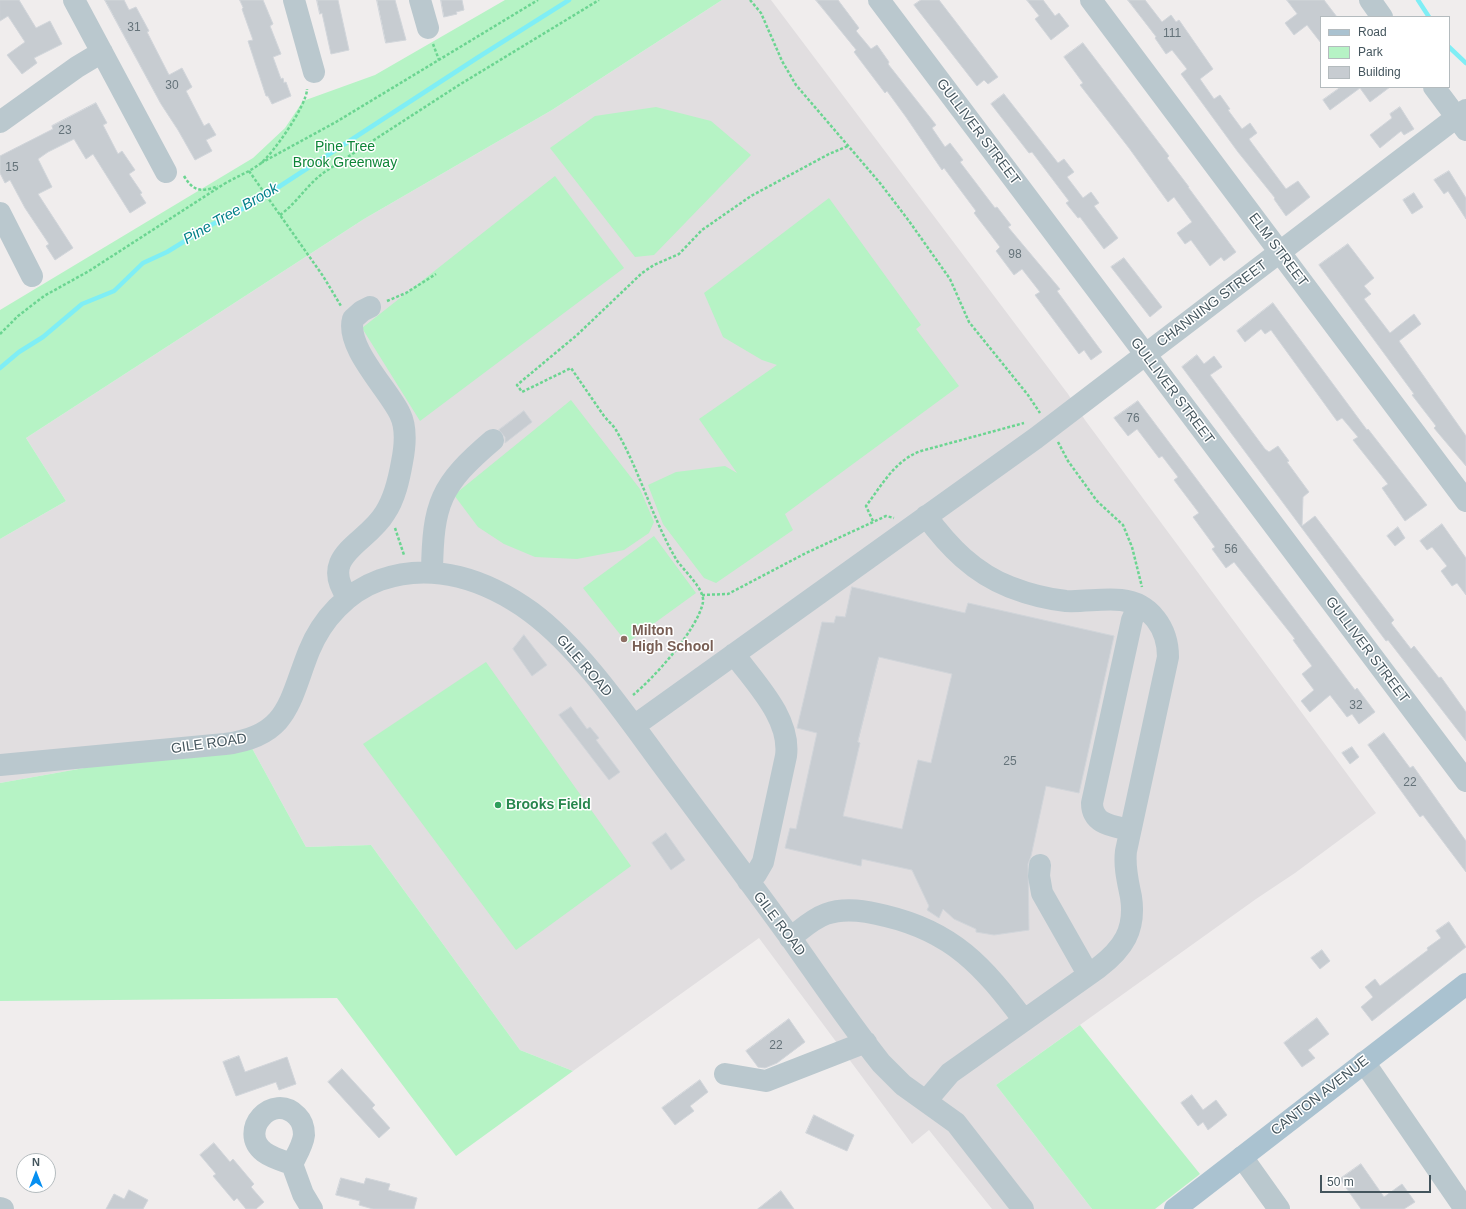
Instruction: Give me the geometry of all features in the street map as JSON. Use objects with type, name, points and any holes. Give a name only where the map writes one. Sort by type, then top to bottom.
[{"type":"main road","name":"CANTON AVENUE","points":[[1186,1206],[1242,1157],[1466,984]]},
{"type":"street","points":[[74,0],[166,172]]},
{"type":"street","points":[[294,0],[314,72]]},
{"type":"street","points":[[420,0],[428,28]]},
{"type":"street","name":"GULLIVER STREET","points":[[879,0],[1144,355],[1466,781]]},
{"type":"street","name":"ELM STREET","points":[[1091,0],[1466,501]]},
{"type":"street","points":[[1370,0],[1381,16]]},
{"type":"street","points":[[0,122],[77,67],[102,52]]},
{"type":"street","points":[[1435,88],[1463,119]]},
{"type":"street","name":"CHANNING STREET","points":[[634,726],[1050,427],[1280,252],[1463,119]]},
{"type":"street","points":[[0,213],[32,276]]},
{"type":"street","points":[[348,598],[340,585],[338,577],[340,563],[347,551],[379,522],[389,506],[402,463],[404,441],[403,422],[396,407],[364,359],[352,330],[361,313]]},
{"type":"street","points":[[432,572],[436,520],[444,492],[464,466],[493,440]]},
{"type":"street","points":[[926,516],[945,541],[964,560],[980,572],[1010,587],[1053,599],[1077,601],[1122,600],[1136,604],[1146,602]]},
{"type":"street","name":"GILE ROAD","points":[[0,765],[225,744],[255,737],[271,727],[286,711],[292,700],[316,637],[328,618],[348,598],[382,580],[408,573],[432,572],[451,575],[481,584],[502,593],[532,612],[569,647],[634,726],[888,1071],[950,1118],[962,1129],[1024,1209]]},
{"type":"street","points":[[1130,830],[1106,824],[1098,820],[1093,812],[1092,803],[1133,615],[1140,611],[1146,602]]},
{"type":"street","points":[[926,1101],[950,1073],[1023,1019],[1088,974],[1116,952],[1124,942],[1129,930],[1132,904],[1125,862],[1130,830],[1168,657],[1165,633],[1146,602]]},
{"type":"street","points":[[734,654],[774,710],[784,728],[787,741],[785,762],[763,862],[756,874],[748,882]]},
{"type":"street","points":[[1040,865],[1039,876],[1042,893],[1088,974]]},
{"type":"street","points":[[790,938],[824,915],[843,911],[880,914],[912,923],[939,936],[967,955],[991,978],[1023,1019]]},
{"type":"street","points":[[725,1074],[766,1081],[866,1042]]},
{"type":"street","points":[[1364,1062],[1465,1209]]},
{"type":"street","points":[[1242,1157],[1279,1209]]},
{"type":"street","points":[[292,1164],[303,1194],[312,1209]]},
{"type":"path","points":[[0,334],[18,316],[44,296],[89,271],[224,184],[336,122],[538,0]]},
{"type":"path","points":[[280,215],[296,201],[311,183],[326,171],[446,93],[599,0]]},
{"type":"path","points":[[750,0],[761,13],[782,61],[796,85],[909,221],[950,279],[969,322],[1028,395],[1050,427],[1068,461],[1084,484],[1097,501],[1123,525],[1132,547],[1146,602]]},
{"type":"path","points":[[261,163],[276,146],[303,106],[307,91],[304,75],[314,72]]},
{"type":"path","points":[[619,707],[652,679],[673,654],[694,621],[703,602],[702,595],[677,560],[659,527],[650,502],[615,429],[571,368],[522,392],[517,385],[577,335],[642,273],[654,265],[679,254],[702,230],[751,196],[829,154],[848,146]]},
{"type":"path","points":[[166,172],[178,165],[189,185],[199,190],[207,190],[224,184]]},
{"type":"path","points":[[249,171],[323,276],[343,308],[361,313],[406,293],[436,274]]},
{"type":"path","points":[[873,521],[866,506],[898,464],[905,458],[921,451],[1028,422]]},
{"type":"path","points":[[389,506],[403,555],[408,558]]},
{"type":"path","points":[[702,595],[728,594],[806,553],[886,516],[893,517],[904,532]]},
{"type":"shaded area","name":"Milton High School","points":[[722,0],[771,0],[1068,394],[1085,420],[1376,813],[1295,873],[1256,899],[996,1085],[1092,1209],[992,1209],[929,1130],[912,1144],[759,938],[573,1071],[520,1050],[371,845],[306,847],[247,739],[0,783],[0,539],[66,501],[26,438],[364,219],[552,110]]},
{"type":"green space","name":"Pine Tree Brook Greenway","points":[[505,0],[722,0],[552,110],[364,219],[26,438],[66,501],[0,539],[0,310],[253,158],[285,128],[303,101],[375,75]]},
{"type":"green space","points":[[656,107],[711,121],[751,155],[654,255],[635,257],[550,148],[595,116]]},
{"type":"green space","points":[[555,176],[624,268],[420,421],[362,328]]},
{"type":"green space","points":[[829,198],[921,325],[916,329],[959,386],[785,514],[793,530],[716,583],[704,578],[663,524],[648,485],[676,472],[725,466],[737,473],[699,419],[777,365],[762,360],[723,337],[704,293]]},
{"type":"green space","points":[[571,400],[640,489],[654,522],[649,533],[624,550],[577,559],[535,557],[504,544],[478,527],[454,495]]},
{"type":"green space","points":[[654,536],[696,593],[627,643],[583,588]]},
{"type":"green space","name":"Brooks Field","points":[[486,662],[631,866],[516,950],[363,744]]},
{"type":"green space","points":[[247,739],[306,847],[371,845],[520,1050],[573,1071],[456,1156],[337,998],[0,1001],[0,783]]},
{"type":"green space","points":[[1080,1025],[1200,1174],[1155,1209],[1092,1209],[996,1085]]},
{"type":"building","points":[[0,0],[19,0],[36,28],[50,21],[62,44],[34,58],[37,63],[22,74],[7,55],[25,42],[8,16],[0,21]]},
{"type":"building","points":[[105,0],[124,0],[129,10],[136,7],[149,31],[147,32],[169,75],[182,68],[192,87],[186,91],[204,126],[209,123],[216,135],[206,140],[212,151],[195,160],[161,104]]},
{"type":"building","points":[[240,0],[263,0],[273,24],[270,26],[281,54],[273,57],[281,79],[283,78],[284,83],[286,82],[291,96],[272,104],[268,96],[266,96],[248,41],[253,40]]},
{"type":"building","points":[[317,0],[338,0],[349,50],[331,54],[322,13],[320,14]]},
{"type":"building","points":[[377,0],[395,0],[406,40],[386,43]]},
{"type":"building","points":[[441,0],[462,0],[464,10],[456,12],[457,14],[444,17]]},
{"type":"building","points":[[816,0],[838,0],[859,28],[856,31],[871,49],[877,45],[889,62],[888,64],[936,125],[932,128],[945,147],[950,143],[963,160],[960,162],[995,208],[997,207],[1011,225],[1008,227],[1060,289],[1057,291],[1102,352],[1091,360],[1084,350],[1079,354],[1035,295],[1040,292],[1022,269],[1014,275],[996,251],[1000,247],[974,213],[976,211],[944,168],[942,170],[887,91],[885,93],[854,52],[856,50]]},
{"type":"building","points":[[921,0],[939,0],[998,77],[988,84],[984,80],[977,86],[914,5]]},
{"type":"building","points":[[1027,0],[1043,0],[1055,16],[1059,13],[1069,26],[1051,40],[1035,19],[1039,16]]},
{"type":"building","points":[[1128,0],[1145,0],[1162,22],[1171,15],[1176,22],[1179,20],[1213,69],[1200,79],[1214,99],[1220,95],[1230,109],[1228,110],[1242,129],[1250,123],[1257,133],[1249,139],[1286,189],[1298,181],[1310,197],[1286,216],[1274,199],[1275,198],[1238,152],[1181,74],[1187,69],[1172,50],[1166,54],[1155,38],[1156,37]]},
{"type":"building","points":[[1287,0],[1324,0],[1336,16],[1320,16],[1320,42],[1307,25],[1294,35],[1285,23],[1297,14]]},
{"type":"building","points":[[1083,43],[1169,156],[1167,158],[1236,252],[1224,261],[1221,257],[1210,266],[1191,240],[1185,244],[1177,233],[1192,222],[1174,197],[1168,202],[1129,148],[1080,85],[1083,83],[1064,57]]},
{"type":"building","points":[[1340,88],[1360,88],[1330,110],[1323,100]]},
{"type":"building","points":[[1360,88],[1389,88],[1370,102]]},
{"type":"building","points":[[1004,94],[1058,163],[1064,159],[1074,172],[1067,177],[1083,198],[1091,192],[1099,203],[1094,206],[1118,238],[1104,249],[1080,217],[1078,218],[1066,203],[1069,201],[1032,152],[1029,153],[991,104]]},
{"type":"building","points":[[96,103],[107,123],[103,125],[118,154],[122,151],[135,170],[129,174],[142,193],[140,194],[146,203],[130,213],[93,154],[86,159],[74,139],[48,152],[38,159],[52,187],[38,194],[73,248],[55,260],[46,246],[49,244],[25,208],[10,180],[5,183],[0,173],[0,156],[53,129],[52,126]]},
{"type":"building","points":[[1400,107],[1414,129],[1404,135],[1401,131],[1380,148],[1370,135],[1392,118],[1390,114]]},
{"type":"building","points":[[1449,171],[1466,198],[1466,219],[1448,191],[1444,194],[1434,180]]},
{"type":"building","points":[[1414,193],[1423,207],[1412,214],[1403,200]]},
{"type":"building","points":[[1348,244],[1374,278],[1364,286],[1371,294],[1364,299],[1390,333],[1414,314],[1421,324],[1399,341],[1466,436],[1466,466],[1434,428],[1436,426],[1412,395],[1414,394],[1319,265]]},
{"type":"building","points":[[1124,258],[1162,307],[1150,317],[1111,267]]},
{"type":"building","points":[[1273,303],[1367,430],[1368,429],[1427,505],[1405,521],[1382,488],[1388,484],[1353,440],[1358,437],[1342,418],[1337,421],[1271,330],[1265,334],[1261,329],[1245,342],[1237,331]]},
{"type":"building","points":[[1197,355],[1204,364],[1214,356],[1222,367],[1210,375],[1265,449],[1269,452],[1278,446],[1289,461],[1287,462],[1309,492],[1303,497],[1302,526],[1315,516],[1394,620],[1391,623],[1411,649],[1414,646],[1439,678],[1441,677],[1466,712],[1466,741],[1388,640],[1386,641],[1182,367]]},
{"type":"building","points":[[1138,401],[1355,690],[1357,688],[1375,712],[1359,724],[1352,714],[1347,717],[1330,695],[1310,712],[1301,701],[1314,690],[1302,674],[1312,666],[1293,640],[1295,639],[1234,562],[1226,568],[1212,549],[1215,547],[1193,517],[1199,513],[1174,480],[1178,477],[1162,456],[1159,458],[1137,429],[1128,436],[1114,418]]},
{"type":"building","points":[[524,411],[532,422],[505,443],[505,437],[499,430]]},
{"type":"building","points":[[1442,524],[1466,558],[1466,595],[1457,583],[1452,586],[1441,571],[1447,566],[1432,547],[1427,550],[1420,541]]},
{"type":"building","points":[[1398,527],[1405,538],[1395,546],[1387,536]]},
{"type":"building","points":[[852,587],[965,613],[968,603],[1114,636],[1079,793],[1046,786],[1028,864],[1029,930],[994,935],[976,932],[976,929],[954,919],[943,909],[939,918],[927,910],[929,906],[912,870],[862,859],[861,866],[785,848],[790,828],[796,829],[817,733],[797,728],[822,622],[834,623],[836,616],[845,617]],"holes":[[[879,657],[952,674],[931,763],[918,760],[902,829],[843,816],[860,743],[858,742]]]},
{"type":"building","points":[[524,635],[547,665],[532,676],[513,649]]},
{"type":"building","points":[[571,707],[587,729],[590,727],[599,738],[596,740],[620,772],[609,780],[559,715]]},
{"type":"building","points":[[1384,733],[1410,768],[1413,766],[1466,841],[1466,872],[1423,815],[1420,817],[1368,745]]},
{"type":"building","points":[[1352,747],[1359,757],[1350,764],[1342,753]]},
{"type":"building","points":[[666,833],[685,860],[671,870],[652,843]]},
{"type":"building","points":[[1449,922],[1466,947],[1372,1021],[1361,1007],[1373,997],[1365,987],[1375,979],[1380,986],[1428,950],[1427,948],[1441,938],[1436,931]]},
{"type":"building","points":[[1322,950],[1330,961],[1320,969],[1311,958]]},
{"type":"building","points":[[1317,1018],[1329,1034],[1308,1050],[1315,1058],[1302,1067],[1284,1043]]},
{"type":"building","points":[[789,1019],[805,1042],[777,1063],[765,1068],[758,1067],[746,1051]]},
{"type":"building","points":[[239,1056],[245,1072],[287,1057],[296,1084],[279,1090],[276,1082],[236,1096],[223,1062]]},
{"type":"building","points":[[342,1069],[375,1105],[372,1108],[390,1128],[379,1138],[328,1082]]},
{"type":"building","points":[[700,1080],[708,1092],[690,1106],[694,1111],[675,1125],[662,1108]]},
{"type":"building","points":[[1192,1095],[1203,1110],[1216,1100],[1227,1115],[1208,1130],[1203,1122],[1198,1126],[1181,1103]]},
{"type":"building","points":[[814,1115],[854,1135],[847,1151],[806,1133]]},
{"type":"building","points":[[214,1143],[230,1162],[233,1159],[254,1184],[251,1187],[264,1202],[256,1209],[246,1209],[237,1198],[234,1201],[213,1176],[216,1174],[200,1155]]},
{"type":"building","points":[[1361,1164],[1384,1197],[1402,1184],[1415,1202],[1404,1209],[1361,1209],[1340,1179]]},
{"type":"building","points":[[341,1178],[364,1184],[366,1178],[390,1184],[388,1190],[417,1198],[414,1209],[373,1209],[359,1205],[360,1201],[336,1195]]},
{"type":"building","points":[[129,1190],[148,1200],[143,1209],[106,1209],[114,1194],[124,1199]]},
{"type":"building","points":[[781,1191],[794,1209],[758,1209]]},
{"type":"waterway","name":"Pine Tree Brook","points":[[0,368],[19,352],[43,337],[82,304],[114,291],[143,263],[167,252],[211,225],[254,203],[569,0]]},
{"type":"waterway","points":[[1418,0],[1428,16]]},
{"type":"waterway","points":[[1450,48],[1466,63]]},
{"type":"place","name":"Milton High School","points":[[624,639]]},
{"type":"place","name":"Brooks Field","points":[[498,805]]}]
